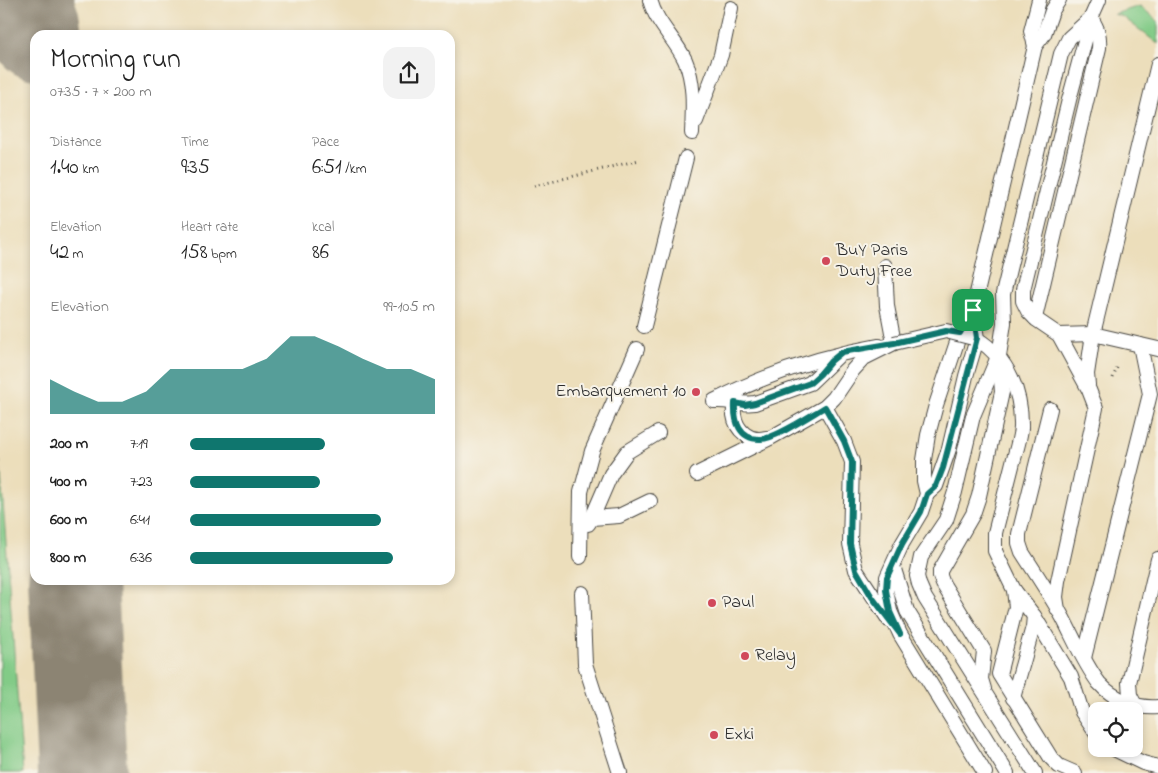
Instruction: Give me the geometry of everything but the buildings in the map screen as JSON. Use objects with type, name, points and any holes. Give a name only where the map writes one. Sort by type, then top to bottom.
[{"type":"lane","points":[[650,0],[653,11],[685,61],[693,94],[692,133],[721,55],[731,8]]},
{"type":"lane","points":[[1035,46],[1032,31],[1040,0]]},
{"type":"lane","points":[[927,494],[924,481],[924,460],[936,405],[960,333],[973,310],[1035,46],[1044,34],[1052,10],[1059,0]]},
{"type":"lane","points":[[1058,610],[1056,597],[1058,581],[1096,408],[1089,390],[1059,336],[1028,311],[1023,301],[1023,290],[1069,100],[1091,18],[1099,0]]},
{"type":"lane","points":[[984,689],[981,679],[984,651],[943,584],[940,571],[973,514],[979,496],[1002,392],[999,356],[1004,323],[1003,294],[1060,54],[1069,38],[1091,18]]},
{"type":"lane","points":[[1089,390],[1087,374],[1094,334],[1158,64]]},
{"type":"lane","points":[[644,326],[686,158]]},
{"type":"lane","points":[[885,266],[887,306],[894,343]]},
{"type":"lane","points":[[900,634],[890,612],[886,590],[887,577],[902,544],[921,512],[927,494],[936,486],[943,468],[977,338],[973,310]]},
{"type":"lane","points":[[842,352],[810,383],[745,405],[714,401],[744,386],[842,352],[946,331],[977,338],[989,346],[999,356],[1015,383],[1020,406],[1021,430],[995,533],[995,551],[1014,590],[1034,616],[1071,677],[1082,712],[1088,721]]},
{"type":"lane","points":[[1059,336],[1094,334],[1158,349]]},
{"type":"lane","points":[[697,474],[772,437],[825,407],[864,358],[894,343]]},
{"type":"lane","points":[[1084,658],[1150,394],[1140,345]]},
{"type":"lane","points":[[580,556],[581,492],[592,451],[637,349]]},
{"type":"lane","points":[[999,356],[974,416],[946,520],[921,557],[918,576],[925,598],[984,689],[1035,773]]},
{"type":"lane","points":[[744,386],[737,394],[735,403],[734,415],[738,427],[743,434],[751,438],[761,440],[772,437]]},
{"type":"lane","points":[[825,407],[844,441],[852,462],[850,544],[856,570],[872,597],[900,634],[985,773]]},
{"type":"lane","points":[[1050,409],[1019,534],[1019,543],[1022,552],[1100,683],[1120,699],[1128,702]]},
{"type":"lane","points":[[581,538],[611,474],[627,452],[658,433]]},
{"type":"lane","points":[[592,518],[619,516],[650,501]]},
{"type":"lane","points":[[1134,702],[1130,695],[1129,683],[1158,559]]},
{"type":"lane","points":[[893,566],[907,611],[1007,773]]},
{"type":"lane","points":[[1014,590],[1016,607],[999,674],[1051,758],[1059,766],[1075,773]]},
{"type":"lane","points":[[582,593],[585,664],[620,773]]},
{"type":"lane","points":[[1013,698],[1033,628],[1034,616]]},
{"type":"lane","points":[[1143,707],[1158,707]]},
{"type":"lane","points":[[1131,757],[1158,767]]},
{"type":"path","points":[[534,186],[639,160]]},
{"type":"green space","points":[[1140,6],[1158,21],[1158,44],[1123,17],[1114,14]]},
{"type":"green space","points":[[0,461],[23,773],[0,773]]},
{"type":"taxiway","points":[[27,0],[36,30]]},
{"type":"taxiway","points":[[73,585],[82,773]]},
{"type":"place","name":"BuY Paris Duty Free","points":[[826,261]]},
{"type":"place","name":"Embarquement 10","points":[[696,392]]},
{"type":"place","name":"Paul","points":[[712,603]]},
{"type":"place","name":"Relay","points":[[745,656]]},
{"type":"place","name":"Exki","points":[[714,735]]},
{"type":"route","points":[[973,310],[977,338],[943,468],[936,486],[927,494],[921,512],[902,544],[887,577],[886,590],[890,612],[900,634],[872,597],[856,570],[850,544],[852,462],[844,441],[825,407],[772,437],[761,440],[743,434],[738,427],[734,415],[735,403],[745,405],[755,403],[810,383],[842,352],[894,343],[932,333],[946,331],[960,333],[973,310]]}]
